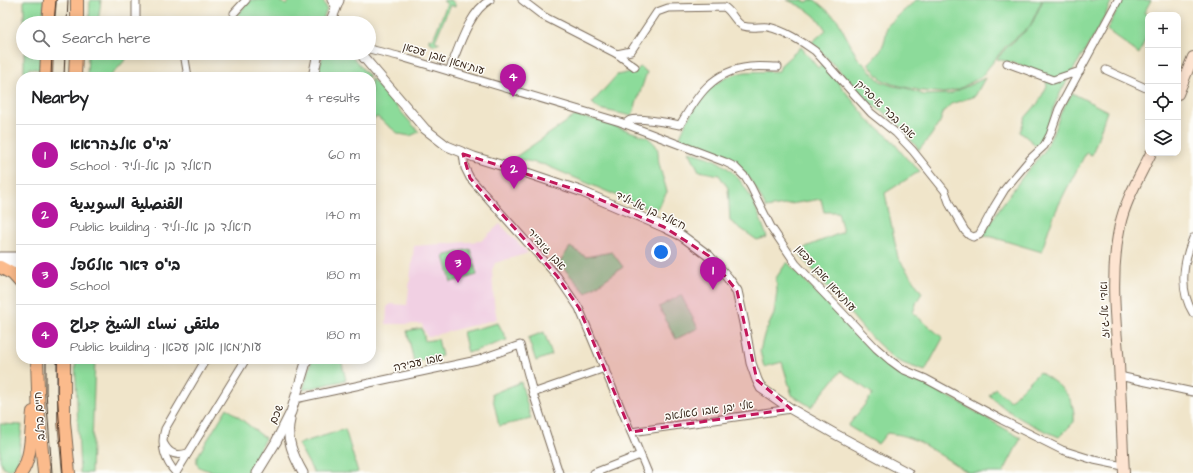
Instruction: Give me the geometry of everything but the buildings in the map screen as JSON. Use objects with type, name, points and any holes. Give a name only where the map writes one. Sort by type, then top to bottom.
[{"type":"highway","points":[[49,16],[50,0]]},
{"type":"highway","points":[[77,16],[78,0]]},
{"type":"highway","points":[[46,72],[47,60]]},
{"type":"highway","points":[[75,72],[76,60]]},
{"type":"highway","points":[[0,267],[16,277]]},
{"type":"highway","name":"חיים ברלב","points":[[37,364],[44,473]]},
{"type":"highway","points":[[64,364],[64,422],[69,473]]},
{"type":"highway","points":[[21,473],[29,452],[37,377]]},
{"type":"main road","points":[[1181,87],[1193,57]]},
{"type":"main road","name":"ואדי אל-ג'וז","points":[[1124,470],[1114,287],[1115,258],[1120,224],[1150,156]]},
{"type":"street","points":[[136,0],[136,16]]},
{"type":"street","points":[[234,13],[246,0]]},
{"type":"street","points":[[449,71],[470,22],[477,10],[490,0]]},
{"type":"street","points":[[522,0],[543,16],[617,54],[635,66]]},
{"type":"street","name":"אבו בכר א-סדיק","points":[[617,54],[631,50],[657,12],[668,8],[724,7],[729,9],[743,26],[754,28],[766,27],[805,43],[815,51],[871,113],[896,133],[912,151],[944,191],[965,231],[973,237],[979,235],[1005,189],[1031,158],[1044,146],[1050,135],[1059,108],[1118,0]]},
{"type":"street","points":[[332,16],[336,2]]},
{"type":"street","name":"עות'מאן אבן עפאן","points":[[376,49],[625,124],[712,156],[735,168],[745,177],[771,227],[796,264],[876,348],[902,369],[926,379],[1062,450],[1124,470]]},
{"type":"street","points":[[185,60],[187,72]]},
{"type":"street","points":[[313,72],[316,60]]},
{"type":"street","name":"ח'אלד בן אל-וליד","points":[[366,60],[425,129],[448,146],[463,154],[580,191],[664,227],[682,236],[710,256],[737,291],[748,351],[761,388],[791,409],[908,473]]},
{"type":"street","points":[[1007,63],[1053,80],[1080,71]]},
{"type":"street","points":[[625,124],[630,120],[643,120],[660,121],[680,125],[698,95],[722,76],[739,69],[750,67],[778,67]]},
{"type":"street","points":[[1106,70],[1145,88]]},
{"type":"street","name":"אבן ג'ובייר","points":[[463,154],[465,168],[470,178],[557,276],[573,297],[586,322],[648,473]]},
{"type":"street","points":[[1193,238],[1184,265],[1184,291],[1186,300],[1193,314]]},
{"type":"street","points":[[0,257],[16,257]]},
{"type":"street","points":[[0,267],[16,264]]},
{"type":"street","name":"אבו עבידה","points":[[295,399],[477,360],[520,345],[533,393]]},
{"type":"street","points":[[203,364],[165,429],[163,442],[165,456],[176,473],[243,364]]},
{"type":"street","name":"שכם","points":[[257,473],[276,442],[291,412],[306,364]]},
{"type":"street","points":[[558,473],[533,393],[605,368]]},
{"type":"street","points":[[1120,376],[1193,392]]},
{"type":"street","name":"אלי יבנ אבו טאלאב","points":[[631,432],[791,409]]},
{"type":"street","points":[[291,412],[289,423],[291,447],[295,460],[303,473]]},
{"type":"street","points":[[163,442],[167,449],[175,455],[188,453]]},
{"type":"street","points":[[594,473],[640,455]]},
{"type":"highlighted area","points":[[463,154],[580,191],[664,227],[709,256],[737,291],[757,380],[791,409],[631,432],[579,308],[557,276],[470,178]]},
{"type":"shaded area","points":[[500,224],[528,253],[495,263],[492,270],[494,303],[497,319],[427,337],[422,324],[386,324],[387,307],[391,304],[407,305],[414,246],[481,241]]},
{"type":"green space","points":[[24,0],[44,0],[43,16],[24,16]]},
{"type":"green space","points":[[90,0],[101,0],[99,16],[89,16]]},
{"type":"green space","points":[[250,0],[279,0],[286,5],[290,0],[323,0],[327,9],[324,16],[237,16]]},
{"type":"green space","points":[[451,0],[455,4],[455,7],[450,5],[435,41],[440,43],[435,45],[429,42],[429,38],[433,39],[447,4],[443,1]]},
{"type":"green space","points":[[787,0],[801,0],[807,2],[810,0],[815,0],[837,19],[857,57],[880,81],[893,86],[906,88],[924,95],[950,94],[985,78],[975,96],[951,104],[944,111],[940,122],[919,150],[898,123],[869,102],[812,42],[826,30],[818,19],[814,15]]},
{"type":"green space","points":[[916,0],[1042,0],[1030,26],[1005,47],[981,77],[959,89],[944,93],[922,91],[892,84],[881,79],[868,64],[877,55],[882,47],[887,26]]},
{"type":"green space","points":[[1043,0],[1112,0],[1099,27],[1061,91],[1055,104],[1048,129],[1037,146],[1020,132],[1025,118],[1038,103],[1047,86],[1045,76],[1021,65],[997,59],[1006,48],[1031,26]]},
{"type":"green space","points":[[1122,0],[1151,0],[1144,13],[1145,40],[1139,54],[1107,30]]},
{"type":"green space","points":[[801,47],[818,68],[823,65],[828,70],[870,122],[890,138],[906,158],[920,171],[885,193],[898,258],[922,293],[917,301],[913,313],[943,338],[925,371],[894,359],[866,332],[801,256],[801,252],[806,247],[843,232],[838,212],[824,212],[821,199],[766,208],[750,180],[742,169],[733,161],[710,149],[679,139],[696,105],[711,87],[732,75],[745,72],[779,71],[781,65]]},
{"type":"green space","points":[[24,60],[43,60],[42,70],[29,68],[29,72],[24,72]]},
{"type":"green space","points":[[88,60],[125,60],[114,72],[87,72]]},
{"type":"green space","points":[[321,60],[355,60],[366,72],[318,72]]},
{"type":"green space","points":[[640,67],[647,72],[632,116],[599,109],[592,103],[617,75],[636,71]]},
{"type":"green space","points":[[376,84],[419,132],[410,136],[399,134],[377,117]]},
{"type":"green space","points":[[1072,93],[1107,111],[1092,155],[1086,153],[1067,189],[1055,213],[1045,239],[1042,252],[992,237],[983,236],[999,209],[1027,171],[1043,153],[1061,112]]},
{"type":"green space","points":[[575,116],[597,120],[647,137],[656,146],[658,149],[659,164],[667,192],[655,212],[545,165],[514,158]]},
{"type":"green space","points":[[689,151],[715,160],[735,175],[742,183],[754,204],[767,237],[757,240],[730,221],[728,188],[719,175],[699,171]]},
{"type":"green space","points":[[570,247],[586,257],[612,252],[623,267],[586,293],[559,263]]},
{"type":"green space","points":[[470,249],[477,275],[451,282],[444,256]]},
{"type":"green space","points":[[787,262],[875,354],[902,375],[924,384],[955,400],[1021,438],[1003,473],[969,473],[918,441],[901,435],[887,433],[878,444],[848,426],[873,394],[841,371],[811,407],[792,395],[782,362],[764,367],[760,351],[764,335],[774,314],[777,291],[776,278]]},
{"type":"green space","points":[[681,295],[698,328],[676,339],[659,307]]},
{"type":"green space","points":[[498,323],[507,340],[468,353],[463,332]]},
{"type":"green space","points":[[422,328],[425,341],[438,339],[442,356],[414,362],[407,331]]},
{"type":"green space","points":[[544,332],[552,355],[536,361],[528,338]]},
{"type":"green space","points":[[75,364],[95,364],[91,473],[80,473]]},
{"type":"green space","points":[[311,364],[342,364],[346,380],[303,390]]},
{"type":"green space","points":[[1039,372],[1054,382],[1065,392],[1072,405],[1074,422],[1059,437],[1039,428],[1005,409],[989,395],[995,388],[1010,401]]},
{"type":"green space","points":[[521,382],[531,419],[499,426],[492,394]]},
{"type":"green space","points":[[227,408],[265,438],[249,471],[246,473],[228,473],[207,470],[198,466],[197,464],[197,457]]},
{"type":"green space","points":[[0,424],[22,425],[18,464],[9,470],[3,467],[0,460]]},
{"type":"green space","points":[[345,429],[358,472],[314,473],[298,444]]},
{"type":"tram line","points":[[55,16],[56,0]]},
{"type":"tram line","points":[[67,16],[68,0]]},
{"type":"tram line","points":[[51,72],[52,60]]},
{"type":"tram line","points":[[64,72],[65,60]]},
{"type":"tram line","points":[[46,364],[46,392],[52,473]]},
{"type":"tram line","points":[[57,364],[57,391],[63,473]]},
{"type":"place","name":"ملتقى نساء الشيخ جراح","points":[[513,97]]},
{"type":"place","name":"القنصلية السويدية","points":[[514,189]]},
{"type":"place","name":"בי\"ס דאר אלטפל","points":[[458,283]]},
{"type":"place","name":"בי\"ס אלזהראא'","points":[[713,290]]}]
